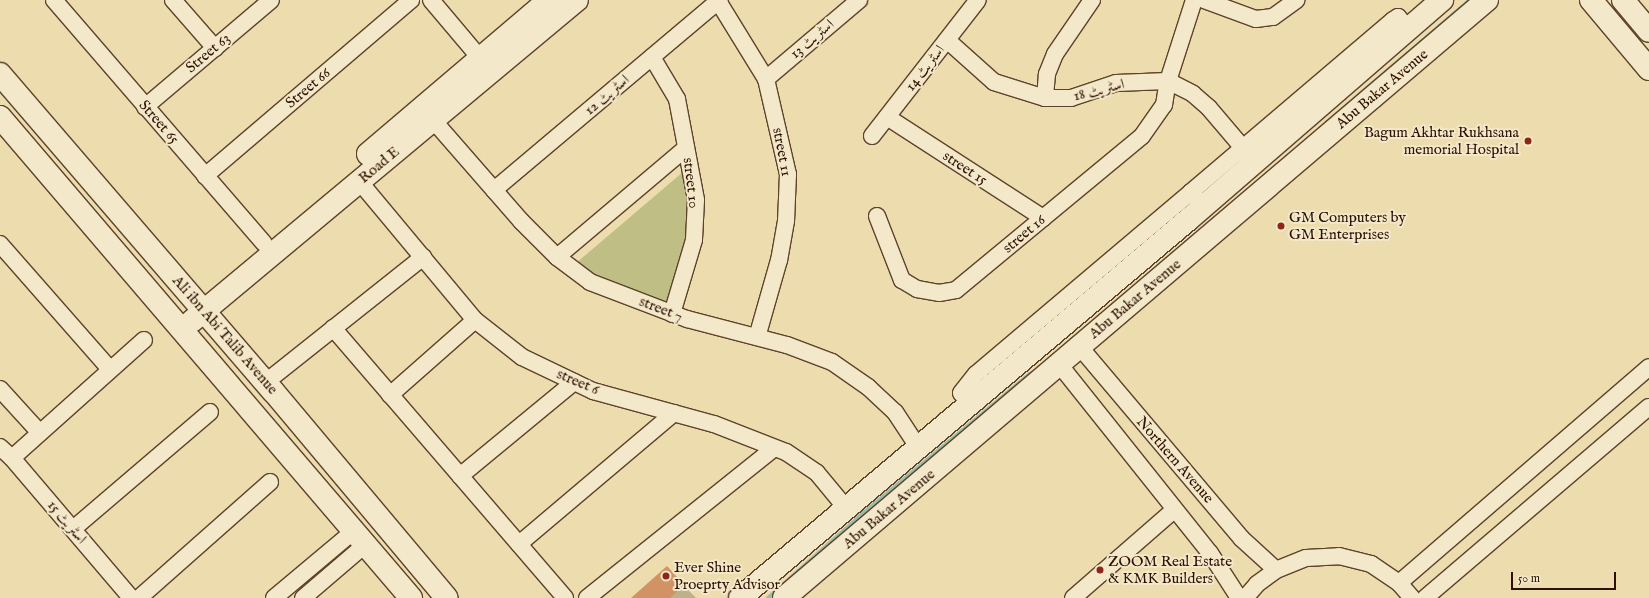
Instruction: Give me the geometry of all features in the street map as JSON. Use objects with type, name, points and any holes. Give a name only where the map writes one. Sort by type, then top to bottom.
[{"type":"main road","name":"Road E","points":[[199,306],[264,243],[549,0]]},
{"type":"main road","name":"Road E","points":[[178,324],[359,181],[576,0]]},
{"type":"main road","name":"Abu Bakar Avenue","points":[[740,598],[970,404],[1197,199],[1249,155],[1408,29],[1442,0]]},
{"type":"main road","name":"Abu Bakar Avenue","points":[[784,598],[1487,0]]},
{"type":"main road","points":[[1591,0],[1649,69]]},
{"type":"main road","points":[[1623,0],[1649,31]]},
{"type":"main road","name":"Ali ibn Abi Talib Avenue","points":[[0,74],[266,382],[447,598]]},
{"type":"main road","name":"Ali ibn Abi Talib Avenue","points":[[0,116],[411,598]]},
{"type":"street","name":"Street 65","points":[[54,0],[264,243]]},
{"type":"street","points":[[173,0],[215,48]]},
{"type":"street","name":"Street 63","points":[[145,107],[271,0]]},
{"type":"street","name":"Street 66","points":[[205,176],[411,0]]},
{"type":"street","points":[[431,0],[480,58]]},
{"type":"street","name":"street 11","points":[[719,0],[766,79],[788,174],[786,221],[779,260],[757,337]]},
{"type":"street","name":"اسٹریٹ 12","points":[[494,190],[719,0]]},
{"type":"street","name":"اسٹریٹ 13","points":[[766,79],[859,0]]},
{"type":"street","name":"اسٹریٹ 14","points":[[872,136],[978,0]]},
{"type":"street","points":[[1045,98],[1047,74],[1055,54],[1092,0]]},
{"type":"street","name":"street 16","points":[[877,216],[902,280],[916,289],[939,293],[956,290],[1142,136],[1164,105],[1168,81],[1194,0]]},
{"type":"street","points":[[1204,0],[1256,19],[1273,17],[1296,0]]},
{"type":"street","name":"اسٹریٹ 18","points":[[947,40],[994,82],[1045,98],[1071,98],[1116,83],[1168,81]]},
{"type":"street","name":"street 10","points":[[652,57],[677,99],[696,200],[694,240],[672,314]]},
{"type":"street","points":[[1168,81],[1193,94],[1209,108],[1249,155]]},
{"type":"street","name":"street 15","points":[[887,117],[1043,218]]},
{"type":"street","name":"street 7","points":[[433,120],[521,221],[557,257],[590,282],[672,314],[787,345],[832,362],[868,386],[895,412],[918,447]]},
{"type":"street","points":[[557,257],[686,148]]},
{"type":"street","name":"street 6","points":[[359,181],[475,320],[522,357],[593,391],[714,424],[786,452],[817,473],[846,508]]},
{"type":"street","points":[[0,244],[109,368]]},
{"type":"street","points":[[266,382],[422,257]]},
{"type":"street","points":[[390,395],[475,320]]},
{"type":"street","points":[[333,328],[565,598]]},
{"type":"street","points":[[12,458],[109,368],[144,340]]},
{"type":"street","name":"Northern Avenue","points":[[1079,346],[1241,538],[1276,570]]},
{"type":"street","name":"Northern Avenue","points":[[1059,364],[1174,510],[1210,553],[1239,598]]},
{"type":"street","points":[[1399,582],[1649,367]]},
{"type":"street","points":[[460,476],[574,382]]},
{"type":"street","points":[[0,389],[40,433]]},
{"type":"street","points":[[1425,598],[1649,407]]},
{"type":"street","points":[[73,529],[210,412]]},
{"type":"street","points":[[519,544],[674,413]]},
{"type":"street","name":"اسٹریٹ 15","points":[[0,447],[12,458],[131,598]]},
{"type":"street","points":[[587,598],[774,448]]},
{"type":"street","points":[[139,598],[270,482]]},
{"type":"street","points":[[1073,598],[1174,510]]},
{"type":"street","points":[[274,598],[360,537]]},
{"type":"street","points":[[303,598],[360,537]]},
{"type":"street","points":[[1245,598],[1257,584],[1276,570],[1306,558],[1339,556],[1371,564],[1399,582],[1412,598]]},
{"type":"shaded area","points":[[683,172],[691,205],[689,230],[669,307],[603,283],[575,264]]},
{"type":"building","name":"Ever Shine Proeprty Advisor","points":[[667,566],[684,585],[670,598],[631,598]]},
{"type":"waterway","points":[[1326,123],[1470,0]]},
{"type":"waterway","points":[[768,598],[860,516],[1030,374]]},
{"type":"place","name":"Bagum Akhtar Rukhsana memorial Hospital","points":[[1528,141]]},
{"type":"place","name":"GM Computers by GM Enterprises","points":[[1281,226]]},
{"type":"place","name":"ZOOM Real Estate & KMK Builders","points":[[1100,570]]},
{"type":"place","name":"Ever Shine Proeprty Advisor","points":[[666,576]]}]
